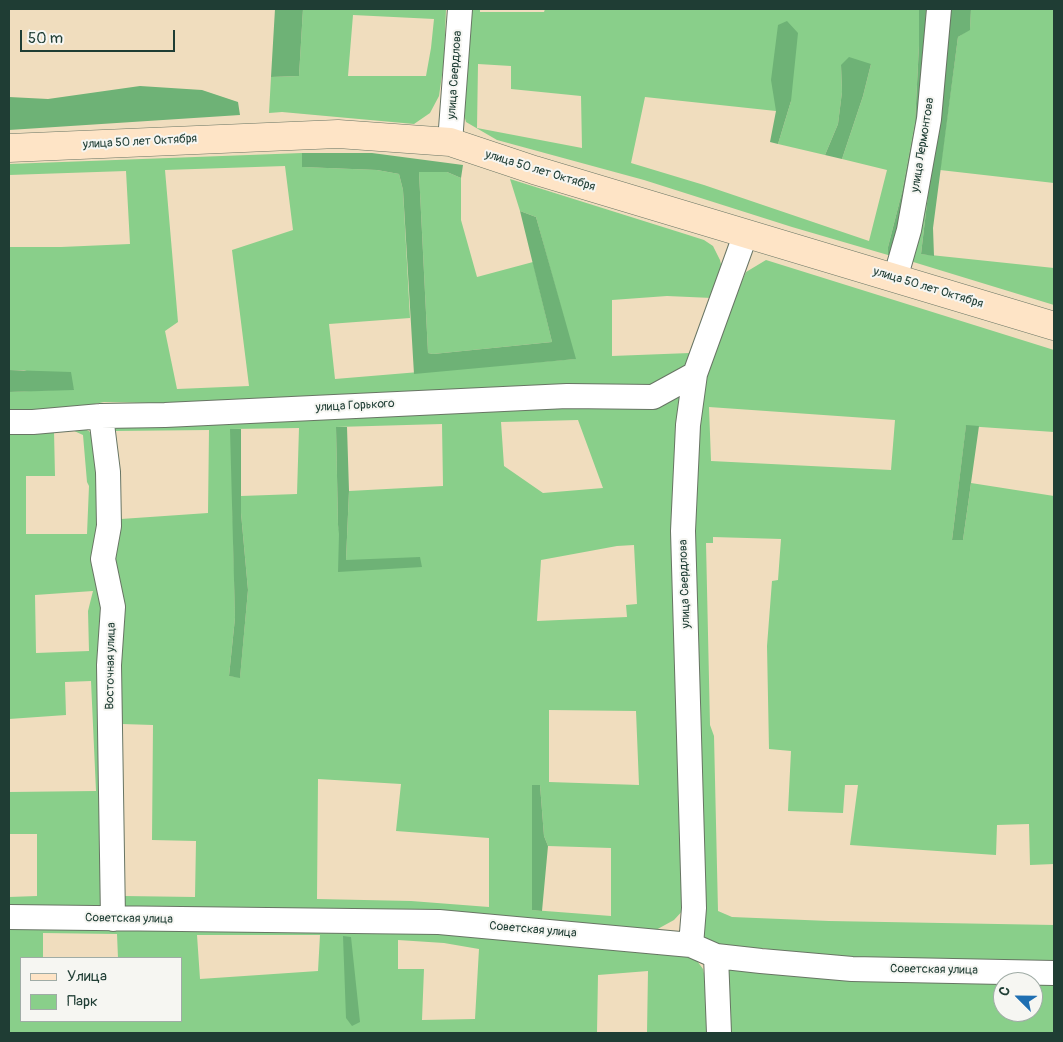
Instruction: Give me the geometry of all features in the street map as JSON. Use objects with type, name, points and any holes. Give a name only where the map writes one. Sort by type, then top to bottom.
[{"type":"main road","name":"улица 50 лет Октября","points":[[9,148],[338,134],[450,142],[534,170],[1054,326]]},
{"type":"street","name":"улица Свердлова","points":[[450,142],[460,9]]},
{"type":"street","name":"улица Лермонтова","points":[[895,279],[909,230],[929,119],[939,9]]},
{"type":"street","name":"улица Свердлова","points":[[691,945],[694,908],[683,531],[688,425],[695,374],[746,233]]},
{"type":"street","name":"улица Горького","points":[[9,422],[33,422],[101,416],[165,415],[567,396],[653,397],[695,374]]},
{"type":"street","name":"Восточная улица","points":[[101,416],[108,472],[109,526],[104,559],[113,607],[109,665],[113,919]]},
{"type":"street","name":"Советская улица","points":[[9,917],[439,922],[691,945],[716,956],[852,969],[1054,973]]},
{"type":"street","points":[[716,956],[719,1033]]},
{"type":"green space","points":[[275,9],[303,9],[299,76],[271,77]]},
{"type":"green space","points":[[303,9],[446,9],[444,61],[439,96],[430,113],[414,124],[282,112],[269,113],[271,77],[299,76]],"holes":[[[353,15],[434,19],[426,76],[348,76]]]},
{"type":"green space","points":[[465,9],[480,9],[480,12],[544,12],[545,9],[919,9],[915,123],[902,192],[888,247],[888,255],[644,180],[497,140],[466,122],[460,100]],"holes":[[[478,64],[511,66],[511,89],[581,96],[582,148],[477,128]],[[871,64],[863,96],[842,159],[887,170],[869,241],[704,185],[631,163],[645,97],[776,111],[791,101],[778,144],[825,155],[838,124],[842,92],[841,65]]]},
{"type":"green space","points":[[919,9],[926,9],[923,120],[894,256],[888,255],[888,247],[902,192],[915,123]]},
{"type":"green space","points":[[948,9],[971,9],[970,30],[958,37],[933,228],[934,256],[921,254],[941,113]]},
{"type":"green space","points":[[971,9],[1054,9],[1054,183],[940,170],[958,37],[970,29]]},
{"type":"green space","points":[[787,21],[798,33],[791,101],[778,144],[770,142],[776,111],[771,80],[778,25]]},
{"type":"green space","points":[[849,57],[871,64],[863,96],[842,159],[825,155],[838,124],[842,92],[841,65]]},
{"type":"green space","points":[[140,86],[202,90],[238,102],[240,115],[9,130],[9,97],[48,99]]},
{"type":"green space","points":[[941,113],[921,254],[1054,268],[1054,305],[910,261]]},
{"type":"green space","points":[[302,153],[303,167],[377,170],[399,174],[403,190],[410,318],[329,324],[335,379],[575,359],[536,217],[520,211],[510,179],[704,240],[713,246],[720,260],[723,273],[690,372],[666,386],[253,405],[104,402],[60,411],[9,413],[9,392],[74,389],[24,370],[9,370],[9,247],[130,244],[126,171],[9,175],[9,164]],"holes":[[[285,166],[293,230],[232,250],[249,386],[177,389],[165,331],[178,322],[165,170]],[[667,296],[712,298],[690,353],[612,356],[612,300]]]},
{"type":"green space","points":[[302,153],[372,153],[463,165],[461,178],[447,172],[419,172],[428,353],[552,342],[520,211],[536,217],[576,359],[414,374],[403,190],[399,174],[377,170],[302,167]]},
{"type":"green space","points":[[419,172],[447,172],[461,178],[461,220],[477,277],[533,262],[552,342],[428,353]]},
{"type":"green space","points":[[766,260],[1054,350],[1054,432],[966,426],[952,540],[963,540],[971,483],[1054,496],[1054,864],[1030,865],[1029,824],[997,825],[996,855],[850,845],[858,785],[845,785],[843,813],[788,811],[791,751],[769,749],[767,646],[772,581],[778,580],[781,539],[713,537],[713,543],[706,543],[710,725],[714,736],[718,911],[732,917],[829,921],[1054,925],[1054,967],[810,957],[763,948],[727,949],[705,941],[701,920],[694,470],[704,376],[746,272]],"holes":[[[709,407],[895,420],[891,470],[711,461]]]},
{"type":"green space","points":[[9,370],[71,372],[74,390],[9,392]]},
{"type":"green space","points":[[683,391],[685,908],[674,920],[654,931],[118,911],[108,420]],"holes":[[[578,420],[603,488],[543,493],[504,466],[501,422]],[[442,424],[443,486],[349,491],[346,560],[338,525],[336,427]],[[299,428],[297,494],[241,496],[248,590],[240,677],[229,676],[235,618],[231,429]],[[209,430],[208,513],[121,519],[115,431]],[[634,545],[637,604],[626,605],[627,617],[537,621],[541,560],[617,546]],[[549,710],[636,711],[639,785],[549,782]],[[122,724],[153,725],[152,840],[196,841],[195,897],[124,896]],[[318,779],[401,784],[396,831],[489,838],[489,907],[411,901],[317,899]],[[532,785],[540,785],[544,836],[548,846],[611,848],[611,916],[532,910]]]},
{"type":"green space","points":[[68,422],[89,431],[100,449],[110,609],[109,913],[9,912],[9,897],[37,896],[37,834],[9,834],[9,792],[96,791],[91,681],[65,682],[66,715],[9,719],[9,426]],"holes":[[[72,430],[83,435],[87,482],[89,486],[87,534],[26,534],[26,476],[55,476],[54,431]],[[93,591],[88,611],[89,651],[36,653],[35,595]]]},
{"type":"green space","points":[[966,425],[979,426],[963,540],[952,540]]},
{"type":"green space","points":[[336,427],[347,427],[349,491],[346,560],[420,557],[422,567],[338,572],[339,534]]},
{"type":"green space","points":[[230,429],[241,429],[241,513],[248,590],[240,678],[229,676],[235,618]]},
{"type":"green space","points":[[532,785],[540,785],[544,836],[548,846],[542,911],[532,910]]},
{"type":"green space","points":[[9,923],[358,927],[692,954],[703,969],[714,1018],[713,1033],[647,1033],[648,971],[598,975],[597,1033],[9,1033]],"holes":[[[197,935],[320,935],[318,971],[200,979]],[[398,940],[444,943],[479,949],[475,1019],[422,1020],[424,969],[398,969]]]},
{"type":"green space","points":[[343,936],[351,937],[360,1022],[352,1026],[346,1018]]},
{"type":"green space","points":[[723,967],[993,978],[993,1022],[1043,1022],[1043,980],[1054,980],[1054,1033],[726,1033]]}]
